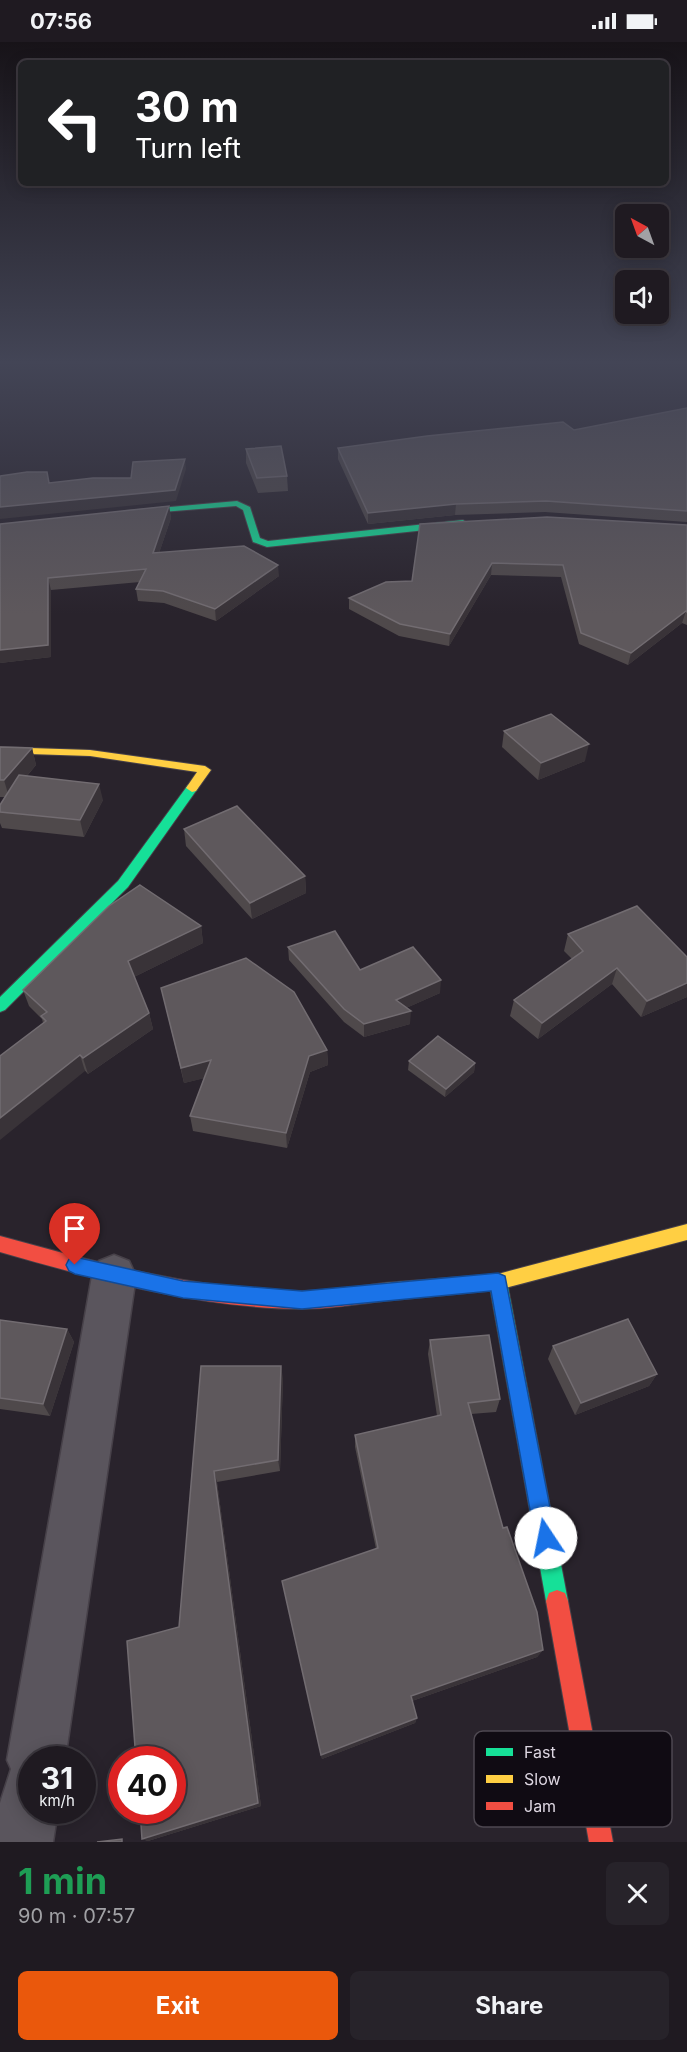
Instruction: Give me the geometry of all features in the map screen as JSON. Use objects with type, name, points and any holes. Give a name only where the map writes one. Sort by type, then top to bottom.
[{"type":"street","points":[[108,515],[237,503],[247,509],[256,540],[267,544],[282,545],[478,522]]},
{"type":"street","points":[[0,750],[90,753],[206,771],[123,884],[0,1006]]},
{"type":"street","points":[[0,1245],[114,1276],[183,1289],[302,1300],[498,1282],[687,1232]]},
{"type":"street","points":[[38,1746],[114,1276]]},
{"type":"street","points":[[498,1282],[581,1731]]},
{"type":"street","points":[[23,1842],[26,1824]]},
{"type":"street","points":[[599,1827],[602,1842]]},
{"type":"building","points":[[281,446],[287,476],[257,478],[246,449]]},
{"type":"building","points":[[353,446],[687,446],[687,511],[546,501],[456,504],[368,513],[338,448]]},
{"type":"building","points":[[185,459],[175,490],[0,507],[0,476],[47,472],[49,483],[93,478],[131,478],[133,462]]},
{"type":"building","points":[[169,506],[153,553],[244,546],[278,565],[215,609],[163,591],[136,589],[146,569],[48,578],[48,645],[0,650],[0,524]]},
{"type":"building","points":[[547,517],[687,525],[687,612],[631,653],[581,633],[563,565],[492,563],[450,634],[400,624],[349,598],[386,582],[412,581],[420,524]]},
{"type":"building","points":[[551,714],[589,744],[541,763],[504,731]]},
{"type":"building","points":[[0,747],[32,748],[4,780],[0,780]]},
{"type":"building","points":[[19,775],[99,784],[80,820],[0,812],[0,805]]},
{"type":"building","points":[[237,806],[305,876],[250,903],[184,829]]},
{"type":"building","points":[[140,885],[201,926],[128,961],[149,1013],[83,1058],[80,1055],[0,1118],[0,1056],[46,1021],[41,1016],[47,1012],[23,990],[109,906]]},
{"type":"building","points":[[637,906],[687,957],[687,983],[647,1001],[617,968],[542,1023],[514,1000],[583,951],[568,934]]},
{"type":"building","points":[[335,931],[360,970],[413,947],[441,980],[396,1000],[411,1011],[364,1024],[344,1009],[288,947]]},
{"type":"building","points":[[246,958],[294,992],[327,1050],[309,1056],[286,1133],[190,1116],[211,1060],[181,1068],[161,988]]},
{"type":"building","points":[[438,1036],[475,1063],[446,1089],[409,1061]]},
{"type":"building","points":[[628,1319],[657,1374],[581,1403],[553,1346]]},
{"type":"building","points":[[0,1320],[67,1329],[43,1404],[0,1398]]},
{"type":"building","points":[[489,1335],[500,1399],[468,1403],[503,1528],[507,1527],[537,1612],[543,1650],[411,1696],[417,1718],[321,1755],[282,1581],[378,1548],[355,1435],[441,1415],[430,1340]]},
{"type":"building","points":[[201,1366],[281,1366],[278,1460],[214,1471],[258,1803],[142,1839],[141,1824],[186,1824],[186,1746],[135,1746],[127,1641],[179,1627]]},
{"type":"building","points":[[122,1839],[122,1842],[97,1842]]},
{"type":"traffic: fast","points":[[125,513],[237,503],[247,509],[256,540],[267,544],[463,523]]},
{"type":"traffic: fast","points":[[0,1006],[123,884],[192,788]]},
{"type":"traffic: fast","points":[[498,1282],[557,1601]]},
{"type":"traffic: slow","points":[[0,750],[90,753],[205,770],[192,788]]},
{"type":"traffic: slow","points":[[384,1292],[498,1282],[687,1232]]},
{"type":"traffic: jam","points":[[0,1244],[112,1274],[224,1295],[301,1300],[384,1292]]},
{"type":"traffic: jam","points":[[557,1601],[581,1731]]},
{"type":"traffic: jam","points":[[598,1827],[601,1842]]},
{"type":"route","points":[[75,1265],[114,1276],[183,1289],[302,1300],[498,1282],[546,1538]]}]
